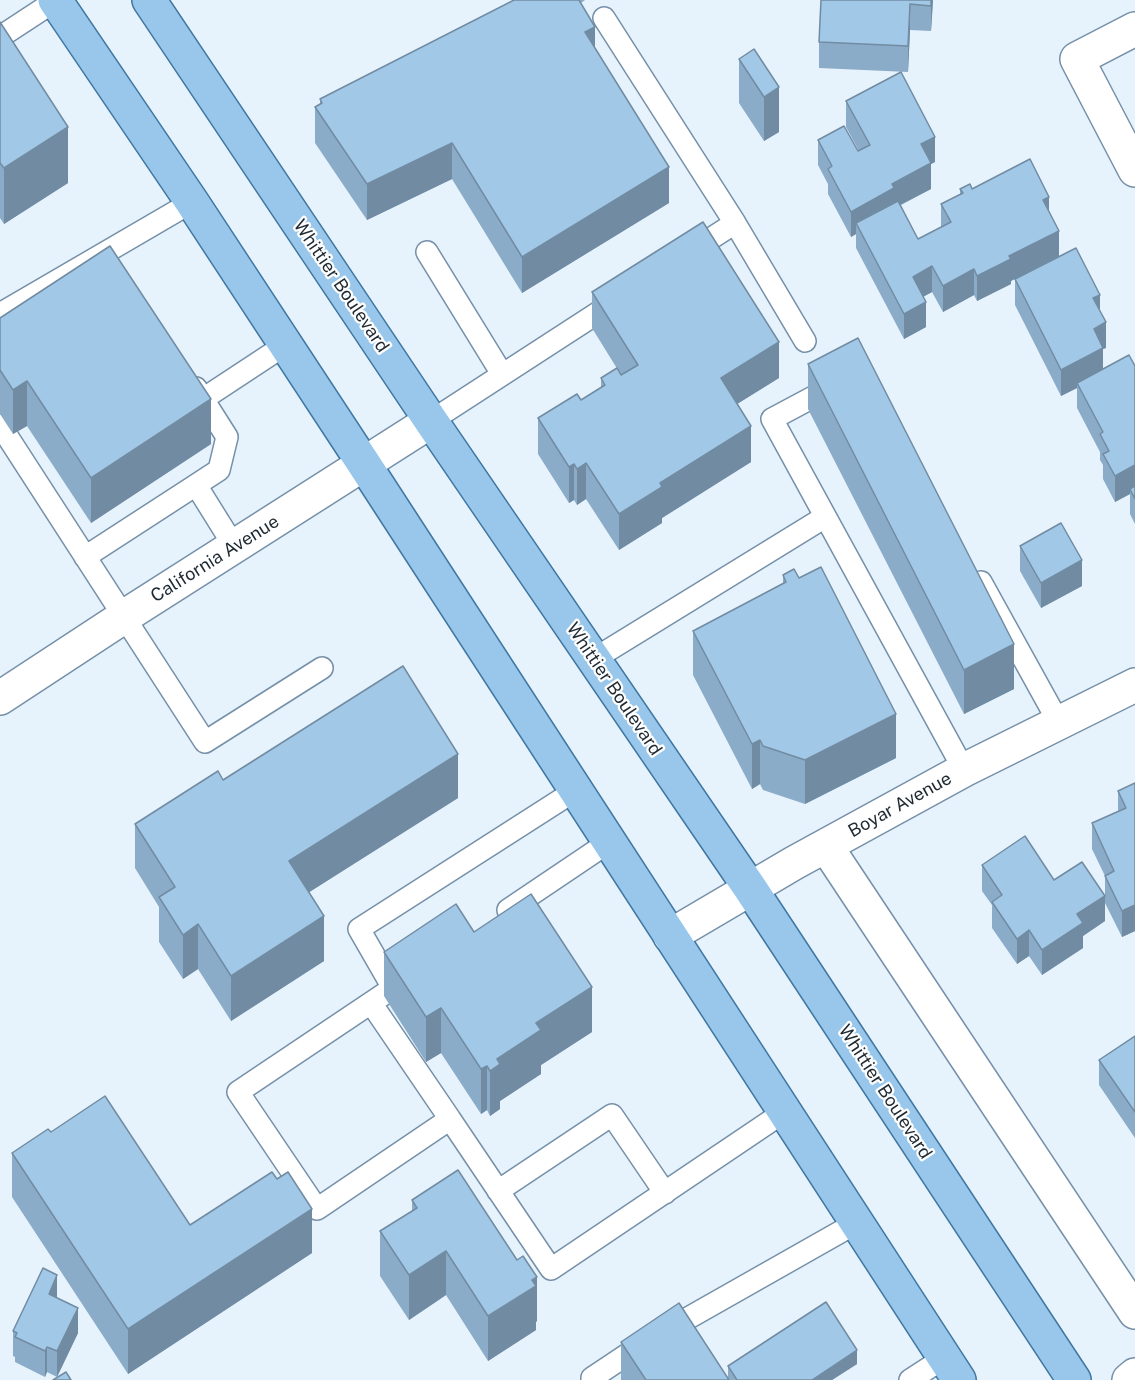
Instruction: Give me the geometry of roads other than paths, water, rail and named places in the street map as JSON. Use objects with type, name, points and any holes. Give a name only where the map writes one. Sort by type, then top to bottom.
[{"type":"main road","points":[[55,0],[192,202],[364,464],[951,1369]]},
{"type":"main road","name":"Whittier Boulevard","points":[[149,0],[431,421],[750,888],[1074,1380]]},
{"type":"street","points":[[1135,29],[1077,59],[1135,170]]},
{"type":"street","name":"California Avenue","points":[[0,698],[431,421]]},
{"type":"street","name":"Boyar Avenue","points":[[670,936],[750,888],[964,770],[1135,685]]},
{"type":"street","points":[[826,846],[1135,1312]]},
{"type":"street","points":[[1129,1380],[1135,1375]]},
{"type":"lane","points":[[0,37],[55,0]]},
{"type":"lane","points":[[604,18],[735,223],[805,341]]},
{"type":"lane","points":[[0,314],[192,202]]},
{"type":"lane","points":[[677,261],[735,223]]},
{"type":"lane","points":[[107,252],[119,272]]},
{"type":"lane","points":[[426,252],[502,374]]},
{"type":"lane","points":[[431,421],[628,292]]},
{"type":"lane","points":[[202,399],[285,345]]},
{"type":"lane","points":[[85,557],[219,470],[227,437],[183,369]]},
{"type":"lane","points":[[844,380],[772,419],[964,770]]},
{"type":"lane","points":[[0,425],[206,742],[322,669]]},
{"type":"lane","points":[[196,485],[234,546]]},
{"type":"lane","points":[[594,659],[825,517]]},
{"type":"lane","points":[[973,567],[1059,723]]},
{"type":"lane","points":[[393,988],[359,929],[576,790]]},
{"type":"lane","points":[[491,921],[609,842]]},
{"type":"lane","points":[[422,968],[237,1092],[317,1209],[450,1119]]},
{"type":"lane","points":[[371,1003],[551,1269],[784,1112]]},
{"type":"lane","points":[[498,1191],[612,1115],[665,1193]]},
{"type":"lane","points":[[592,1380],[646,1342],[856,1223]]},
{"type":"lane","points":[[910,1380],[951,1369]]}]
